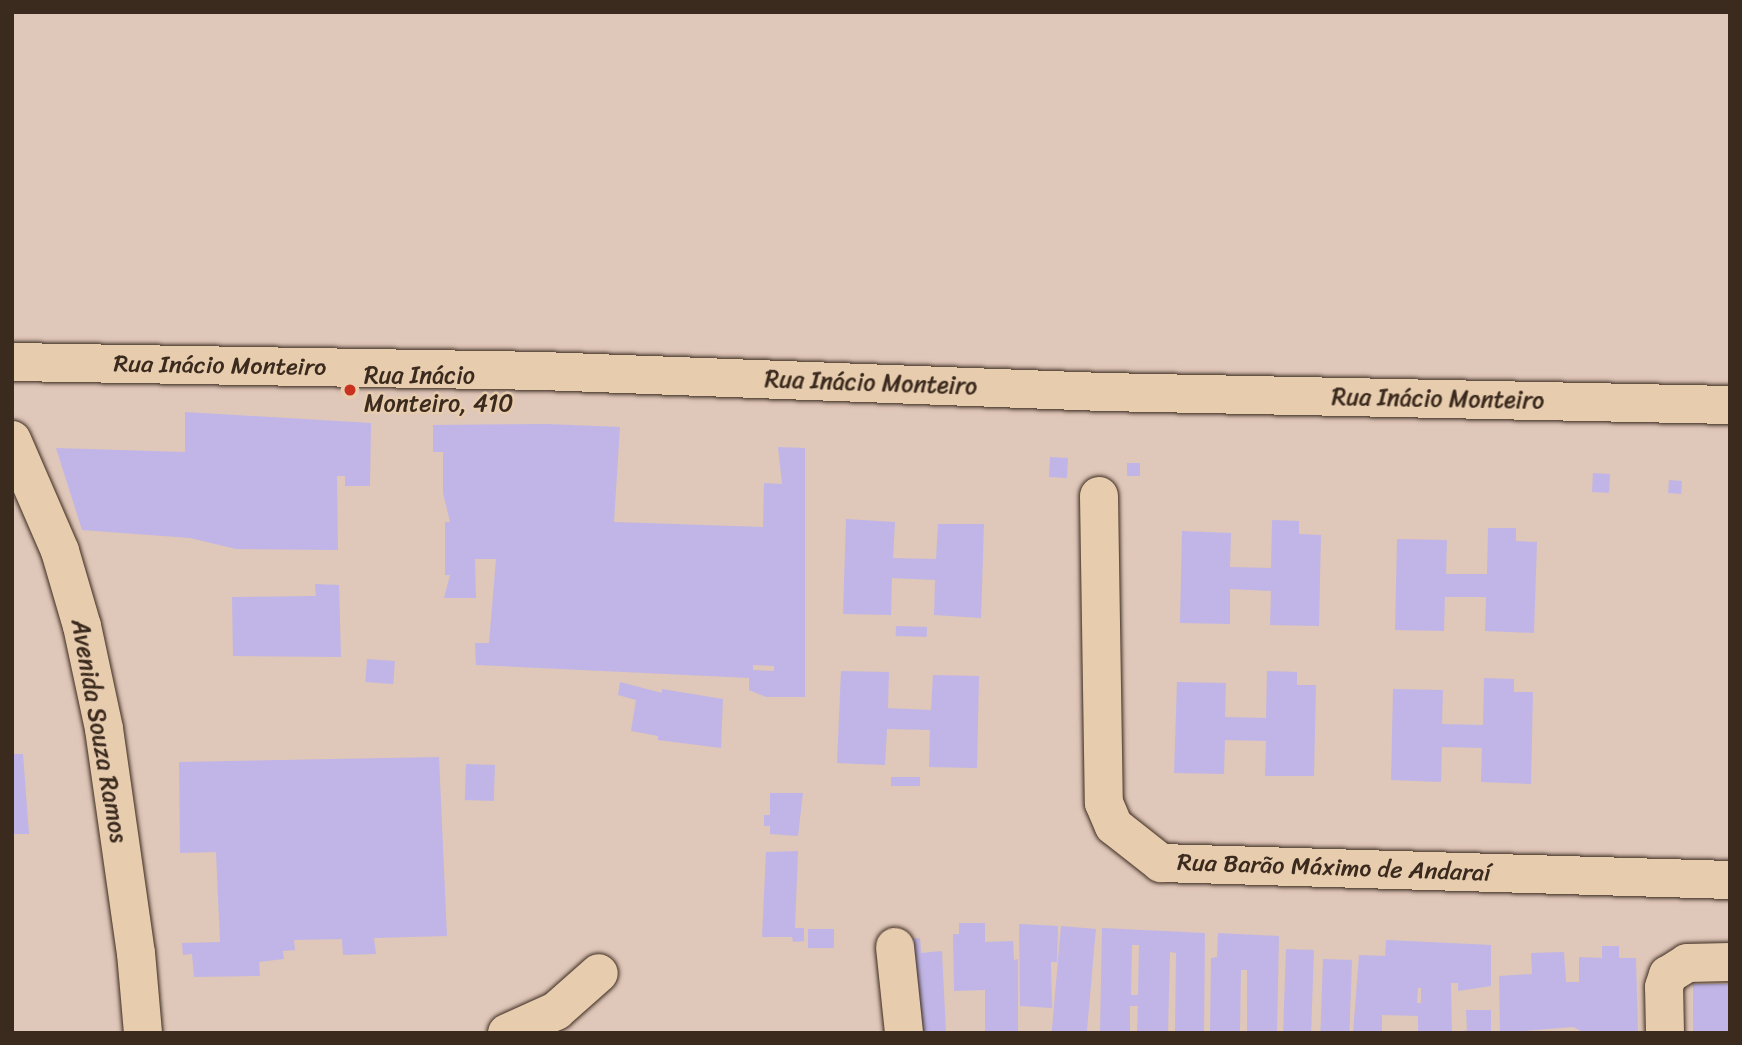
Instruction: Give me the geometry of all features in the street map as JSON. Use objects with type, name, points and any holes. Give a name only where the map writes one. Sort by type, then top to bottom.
[{"type":"street","name":"Rua Inácio Monteiro","points":[[12,362],[542,371],[1105,392],[1730,405]]},
{"type":"street","name":"Avenida Souza Ramos","points":[[12,440],[60,551],[82,626],[104,729],[136,953],[143,1033]]},
{"type":"street","name":"Rua Barão Máximo de Andaraí","points":[[1099,496],[1104,803],[1114,826],[1161,863],[1730,880]]},
{"type":"street","points":[[895,947],[904,1033]]},
{"type":"street","points":[[1665,1033],[1664,987],[1668,975],[1687,963],[1730,962]]},
{"type":"street","points":[[507,1033],[556,1012],[599,973]]},
{"type":"building","points":[[185,412],[371,423],[370,486],[345,486],[345,476],[337,476],[338,550],[236,549],[190,538],[82,530],[56,448],[185,452]]},
{"type":"building","points":[[546,424],[620,427],[614,522],[763,527],[764,483],[782,484],[778,447],[805,448],[805,697],[766,697],[749,690],[749,678],[476,665],[475,643],[489,643],[496,559],[475,559],[476,598],[444,598],[450,575],[445,575],[445,522],[450,522],[443,493],[443,452],[433,452],[433,425]],"holes":[[[753,665],[774,666],[774,671],[753,670]]]},
{"type":"building","points":[[1050,457],[1068,458],[1067,478],[1049,477]]},
{"type":"building","points":[[1127,463],[1140,463],[1140,476],[1127,476]]},
{"type":"building","points":[[1593,473],[1610,474],[1609,493],[1592,492]]},
{"type":"building","points":[[1669,480],[1682,481],[1681,494],[1668,493]]},
{"type":"building","points":[[846,519],[895,522],[893,558],[936,559],[938,524],[984,524],[981,618],[934,615],[935,580],[892,578],[891,615],[843,614]]},
{"type":"building","points":[[1272,520],[1299,521],[1299,534],[1321,535],[1319,626],[1270,625],[1271,591],[1230,589],[1230,624],[1180,623],[1182,531],[1231,533],[1230,567],[1271,568]]},
{"type":"building","points":[[1488,528],[1516,528],[1516,541],[1537,542],[1534,633],[1485,631],[1486,597],[1445,597],[1444,631],[1395,630],[1397,539],[1447,540],[1446,574],[1487,574]]},
{"type":"building","points":[[315,584],[339,585],[341,657],[233,656],[232,597],[316,596]]},
{"type":"building","points":[[896,626],[927,627],[927,637],[896,636]]},
{"type":"building","points":[[367,659],[395,661],[393,684],[365,682]]},
{"type":"building","points":[[841,671],[889,672],[888,708],[931,710],[933,675],[979,676],[977,768],[929,767],[930,730],[887,729],[885,765],[837,763]]},
{"type":"building","points":[[1267,671],[1297,672],[1297,685],[1316,685],[1314,776],[1265,776],[1266,741],[1225,740],[1224,774],[1174,773],[1177,682],[1226,683],[1225,717],[1266,718]]},
{"type":"building","points":[[1484,678],[1514,679],[1514,692],[1533,692],[1531,784],[1481,782],[1482,748],[1442,747],[1441,782],[1391,780],[1393,689],[1443,690],[1442,724],[1483,725]]},
{"type":"building","points":[[620,682],[662,693],[662,689],[723,699],[721,748],[658,740],[658,736],[631,731],[636,700],[618,695]]},
{"type":"building","points":[[12,754],[23,754],[29,834],[12,834]]},
{"type":"building","points":[[439,757],[447,936],[374,938],[376,954],[343,955],[342,939],[294,940],[295,950],[283,951],[284,959],[259,962],[260,976],[194,977],[192,954],[183,955],[182,943],[220,942],[216,852],[180,853],[179,762]]},
{"type":"building","points":[[466,764],[495,765],[494,801],[465,800]]},
{"type":"building","points":[[891,777],[920,777],[920,786],[891,786]]},
{"type":"building","points":[[770,793],[803,793],[798,836],[770,834],[770,826],[764,826],[764,815],[770,815]]},
{"type":"building","points":[[798,851],[795,928],[804,928],[804,941],[793,942],[792,937],[762,937],[766,852]]},
{"type":"building","points":[[959,923],[985,923],[985,942],[1013,941],[1014,960],[1018,959],[1018,1033],[985,1033],[985,990],[954,991],[953,934],[959,934]]},
{"type":"building","points":[[1019,924],[1058,926],[1057,962],[1051,962],[1052,1008],[1020,1006]]},
{"type":"building","points":[[1061,926],[1096,929],[1087,1033],[1052,1033]]},
{"type":"building","points":[[1102,928],[1205,933],[1204,1033],[1175,1033],[1176,953],[1170,952],[1168,1033],[1137,1033],[1138,1006],[1130,1006],[1130,1033],[1100,1033]],"holes":[[[1132,945],[1139,945],[1138,995],[1131,995]]]},
{"type":"building","points":[[808,929],[834,929],[834,948],[808,948]]},
{"type":"building","points":[[1218,933],[1279,936],[1277,1033],[1247,1033],[1247,970],[1241,970],[1240,1033],[1210,1033],[1211,958],[1217,957]]},
{"type":"building","points":[[920,938],[921,953],[942,951],[946,1033],[916,1033],[911,939]]},
{"type":"building","points":[[1386,940],[1491,945],[1491,986],[1458,991],[1458,983],[1451,983],[1452,1033],[1418,1033],[1418,1016],[1382,1015],[1382,1033],[1353,1033],[1359,955],[1385,956]],"holes":[[[1418,988],[1421,988],[1421,1003],[1417,1003]]]},
{"type":"building","points":[[1602,946],[1619,946],[1619,958],[1636,958],[1638,1033],[1585,1033],[1573,1027],[1500,1033],[1499,976],[1532,974],[1531,953],[1564,952],[1566,982],[1579,982],[1579,957],[1602,958]]},
{"type":"building","points":[[1286,949],[1314,950],[1311,1033],[1283,1033]]},
{"type":"building","points":[[1323,959],[1352,960],[1349,1033],[1320,1033]]},
{"type":"building","points":[[1693,984],[1730,984],[1730,1033],[1693,1033]]},
{"type":"building","points":[[1466,1010],[1491,1010],[1491,1033],[1458,1033],[1467,1030]]},
{"type":"place","name":"Rua Inácio Monteiro, 410","points":[[350,390]]}]
